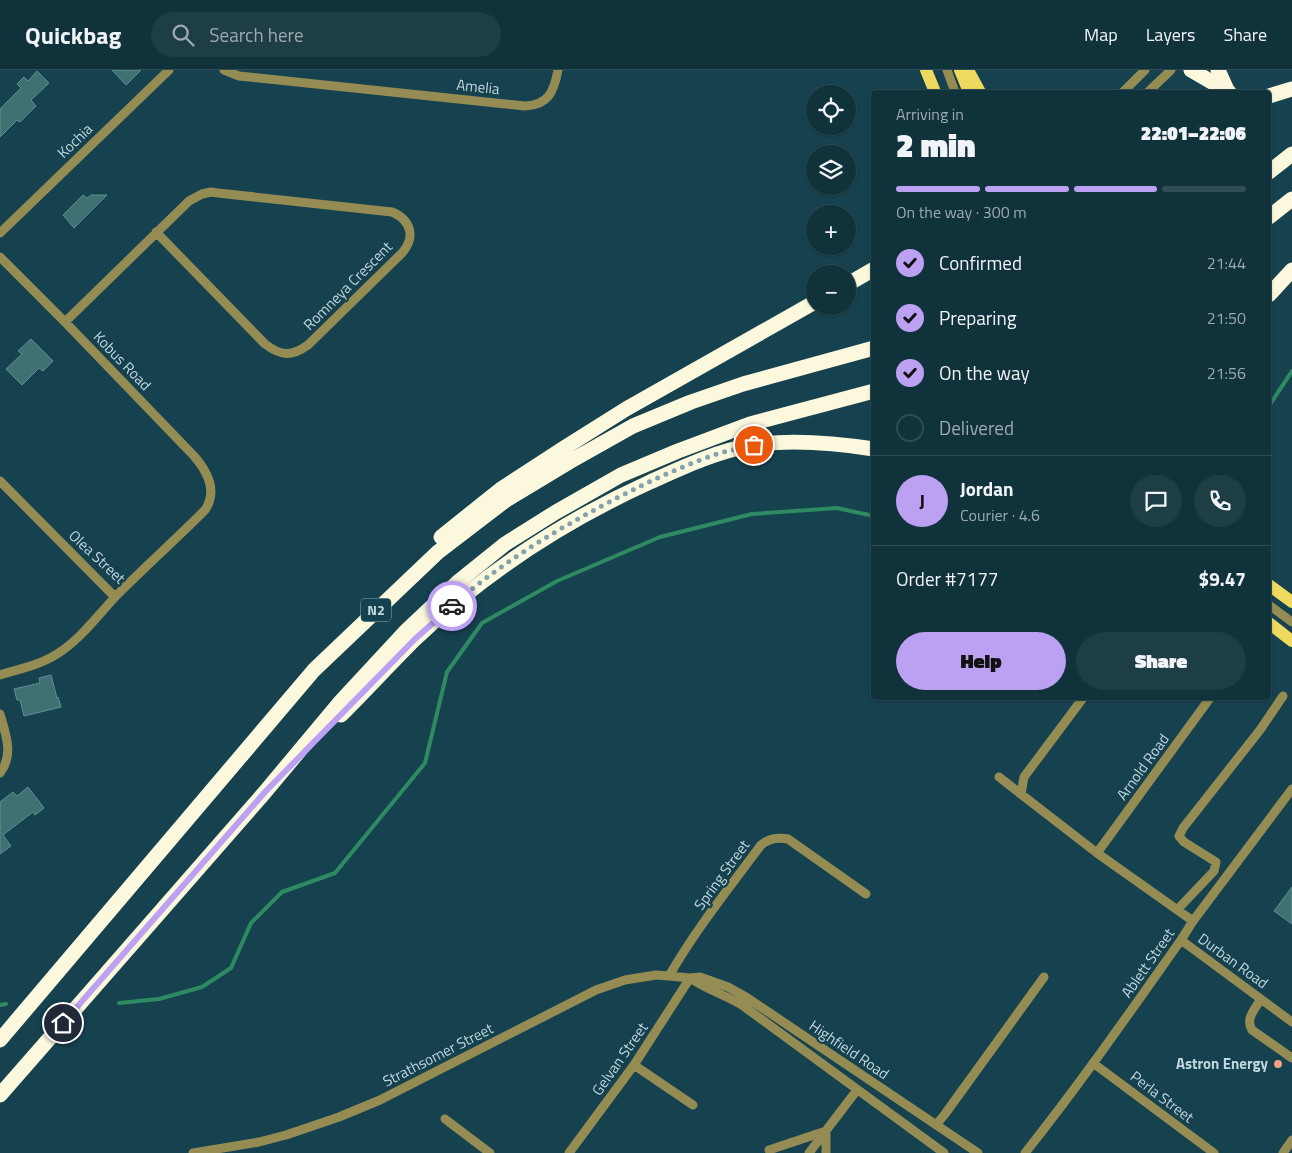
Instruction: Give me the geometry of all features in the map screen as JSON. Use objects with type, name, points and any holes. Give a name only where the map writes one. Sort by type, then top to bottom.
[{"type":"highway","points":[[1192,70],[1225,90]]},
{"type":"highway","points":[[1218,70],[1227,90]]},
{"type":"highway","points":[[1271,95],[1292,90]]},
{"type":"highway","points":[[1271,170],[1292,154]]},
{"type":"highway","points":[[1271,215],[1292,199]]},
{"type":"highway","points":[[1271,293],[1292,270]]},
{"type":"highway","points":[[856,279],[871,271]]},
{"type":"highway","points":[[314,670],[383,594],[435,542],[501,489],[626,409],[806,307]]},
{"type":"highway","name":"N2","points":[[0,1040],[314,670],[438,552],[506,500],[633,426],[690,402],[743,384],[871,349]]},
{"type":"highway","name":"N2","points":[[0,1095],[265,792],[341,701],[405,632],[459,581],[505,544],[621,475],[678,450],[750,424],[871,392]]},
{"type":"highway","points":[[265,792],[415,639],[468,593],[513,559],[571,522],[628,492],[721,453],[754,445],[784,443],[816,443],[871,449]]},
{"type":"main road","points":[[926,70],[934,90]]},
{"type":"main road","points":[[960,70],[968,90]]},
{"type":"main road","points":[[968,70],[979,90]]},
{"type":"main road","points":[[1271,586],[1292,602]]},
{"type":"main road","points":[[1271,625],[1292,641]]},
{"type":"street","name":"Kochia","points":[[0,233],[169,70]]},
{"type":"street","name":"Amelia","points":[[224,70],[239,76],[533,106],[549,96],[556,83],[558,70]]},
{"type":"street","points":[[946,70],[954,90]]},
{"type":"street","points":[[1125,90],[1145,70]]},
{"type":"street","points":[[1150,90],[1171,70]]},
{"type":"street","name":"Romneya Crescent","points":[[65,322],[156,232],[189,201],[211,192],[392,212],[405,219],[410,229],[410,240],[402,253],[308,345],[297,352],[288,354],[273,350],[265,344],[156,232]]},
{"type":"street","name":"Kobus Road","points":[[0,257],[202,464],[211,492]]},
{"type":"street","name":"Olea Street","points":[[0,481],[115,597],[204,510],[209,503],[211,492]]},
{"type":"street","points":[[0,675],[41,662],[60,653],[77,638],[115,597]]},
{"type":"street","points":[[1271,606],[1292,622]]},
{"type":"street","points":[[1177,910],[1214,870],[1216,862],[1184,842],[1179,836],[1183,828],[1260,730],[1283,696]]},
{"type":"street","points":[[1021,794],[1024,777],[1082,700]]},
{"type":"street","name":"Arnold Road","points":[[1097,853],[1209,700]]},
{"type":"street","points":[[0,714],[9,753],[0,774]]},
{"type":"street","points":[[999,777],[1097,853],[1194,922]]},
{"type":"street","name":"Ablett Street","points":[[1025,1153],[1093,1063],[1292,789]]},
{"type":"street","name":"Spring Street","points":[[670,976],[683,951],[760,845],[767,840],[782,838],[788,840],[866,894]]},
{"type":"street","name":"Durban Road","points":[[1182,940],[1292,1022]]},
{"type":"street","name":"Strathsomer Street","points":[[193,1153],[286,1136],[339,1118],[380,1100],[596,990],[625,980],[656,975],[696,979]]},
{"type":"street","points":[[936,1125],[1044,977]]},
{"type":"street","name":"Gelvan Street","points":[[570,1153],[696,979]]},
{"type":"street","name":"Highfield Road","points":[[696,979],[742,1004],[944,1153]]},
{"type":"street","name":"Highfield Road","points":[[696,979],[728,987],[746,997],[978,1153]]},
{"type":"street","points":[[1261,999],[1250,1018],[1249,1025],[1252,1030],[1292,1058]]},
{"type":"street","name":"Perla Street","points":[[1093,1063],[1214,1153]]},
{"type":"street","points":[[634,1065],[693,1105]]},
{"type":"street","points":[[810,1153],[857,1090]]},
{"type":"street","points":[[445,1119],[490,1153]]},
{"type":"street","points":[[769,1150],[826,1131]]},
{"type":"street","points":[[826,1131],[826,1153]]},
{"type":"street","points":[[1283,1153],[1292,1140]]},
{"type":"building","points":[[112,70],[141,70],[126,85]]},
{"type":"building","points":[[37,71],[49,83],[31,100],[36,106],[20,122],[17,120],[0,137],[0,109],[21,88],[17,84],[24,77],[28,81]]},
{"type":"building","points":[[83,195],[87,198],[91,195],[107,195],[74,228],[63,215]]},
{"type":"building","points":[[31,339],[53,361],[43,371],[39,368],[22,385],[6,369],[22,354],[18,351]]},
{"type":"building","points":[[51,675],[61,707],[24,716],[20,700],[17,700],[14,689],[40,683],[39,678]]},
{"type":"building","points":[[28,787],[44,808],[35,815],[33,812],[3,835],[11,846],[0,854],[0,802],[13,792],[17,796]]},
{"type":"building","points":[[1292,887],[1292,924],[1274,911]]},
{"type":"waterway","points":[[1271,403],[1292,371]]},
{"type":"waterway","points":[[119,1003],[159,999],[202,987],[231,968],[251,923],[282,892],[335,873],[425,763],[447,672],[482,623],[557,581],[660,537],[752,514],[837,508],[871,515]]},
{"type":"waterway","points":[[0,1005],[6,1004]]},
{"type":"way so far","points":[[452,606],[513,559],[571,522],[614,499],[682,468],[721,453],[754,445]]},
{"type":"place","name":"Astron Energy","points":[[1278,1064]]},
{"type":"route","points":[[63,1023],[265,792],[415,639],[452,606]]}]
